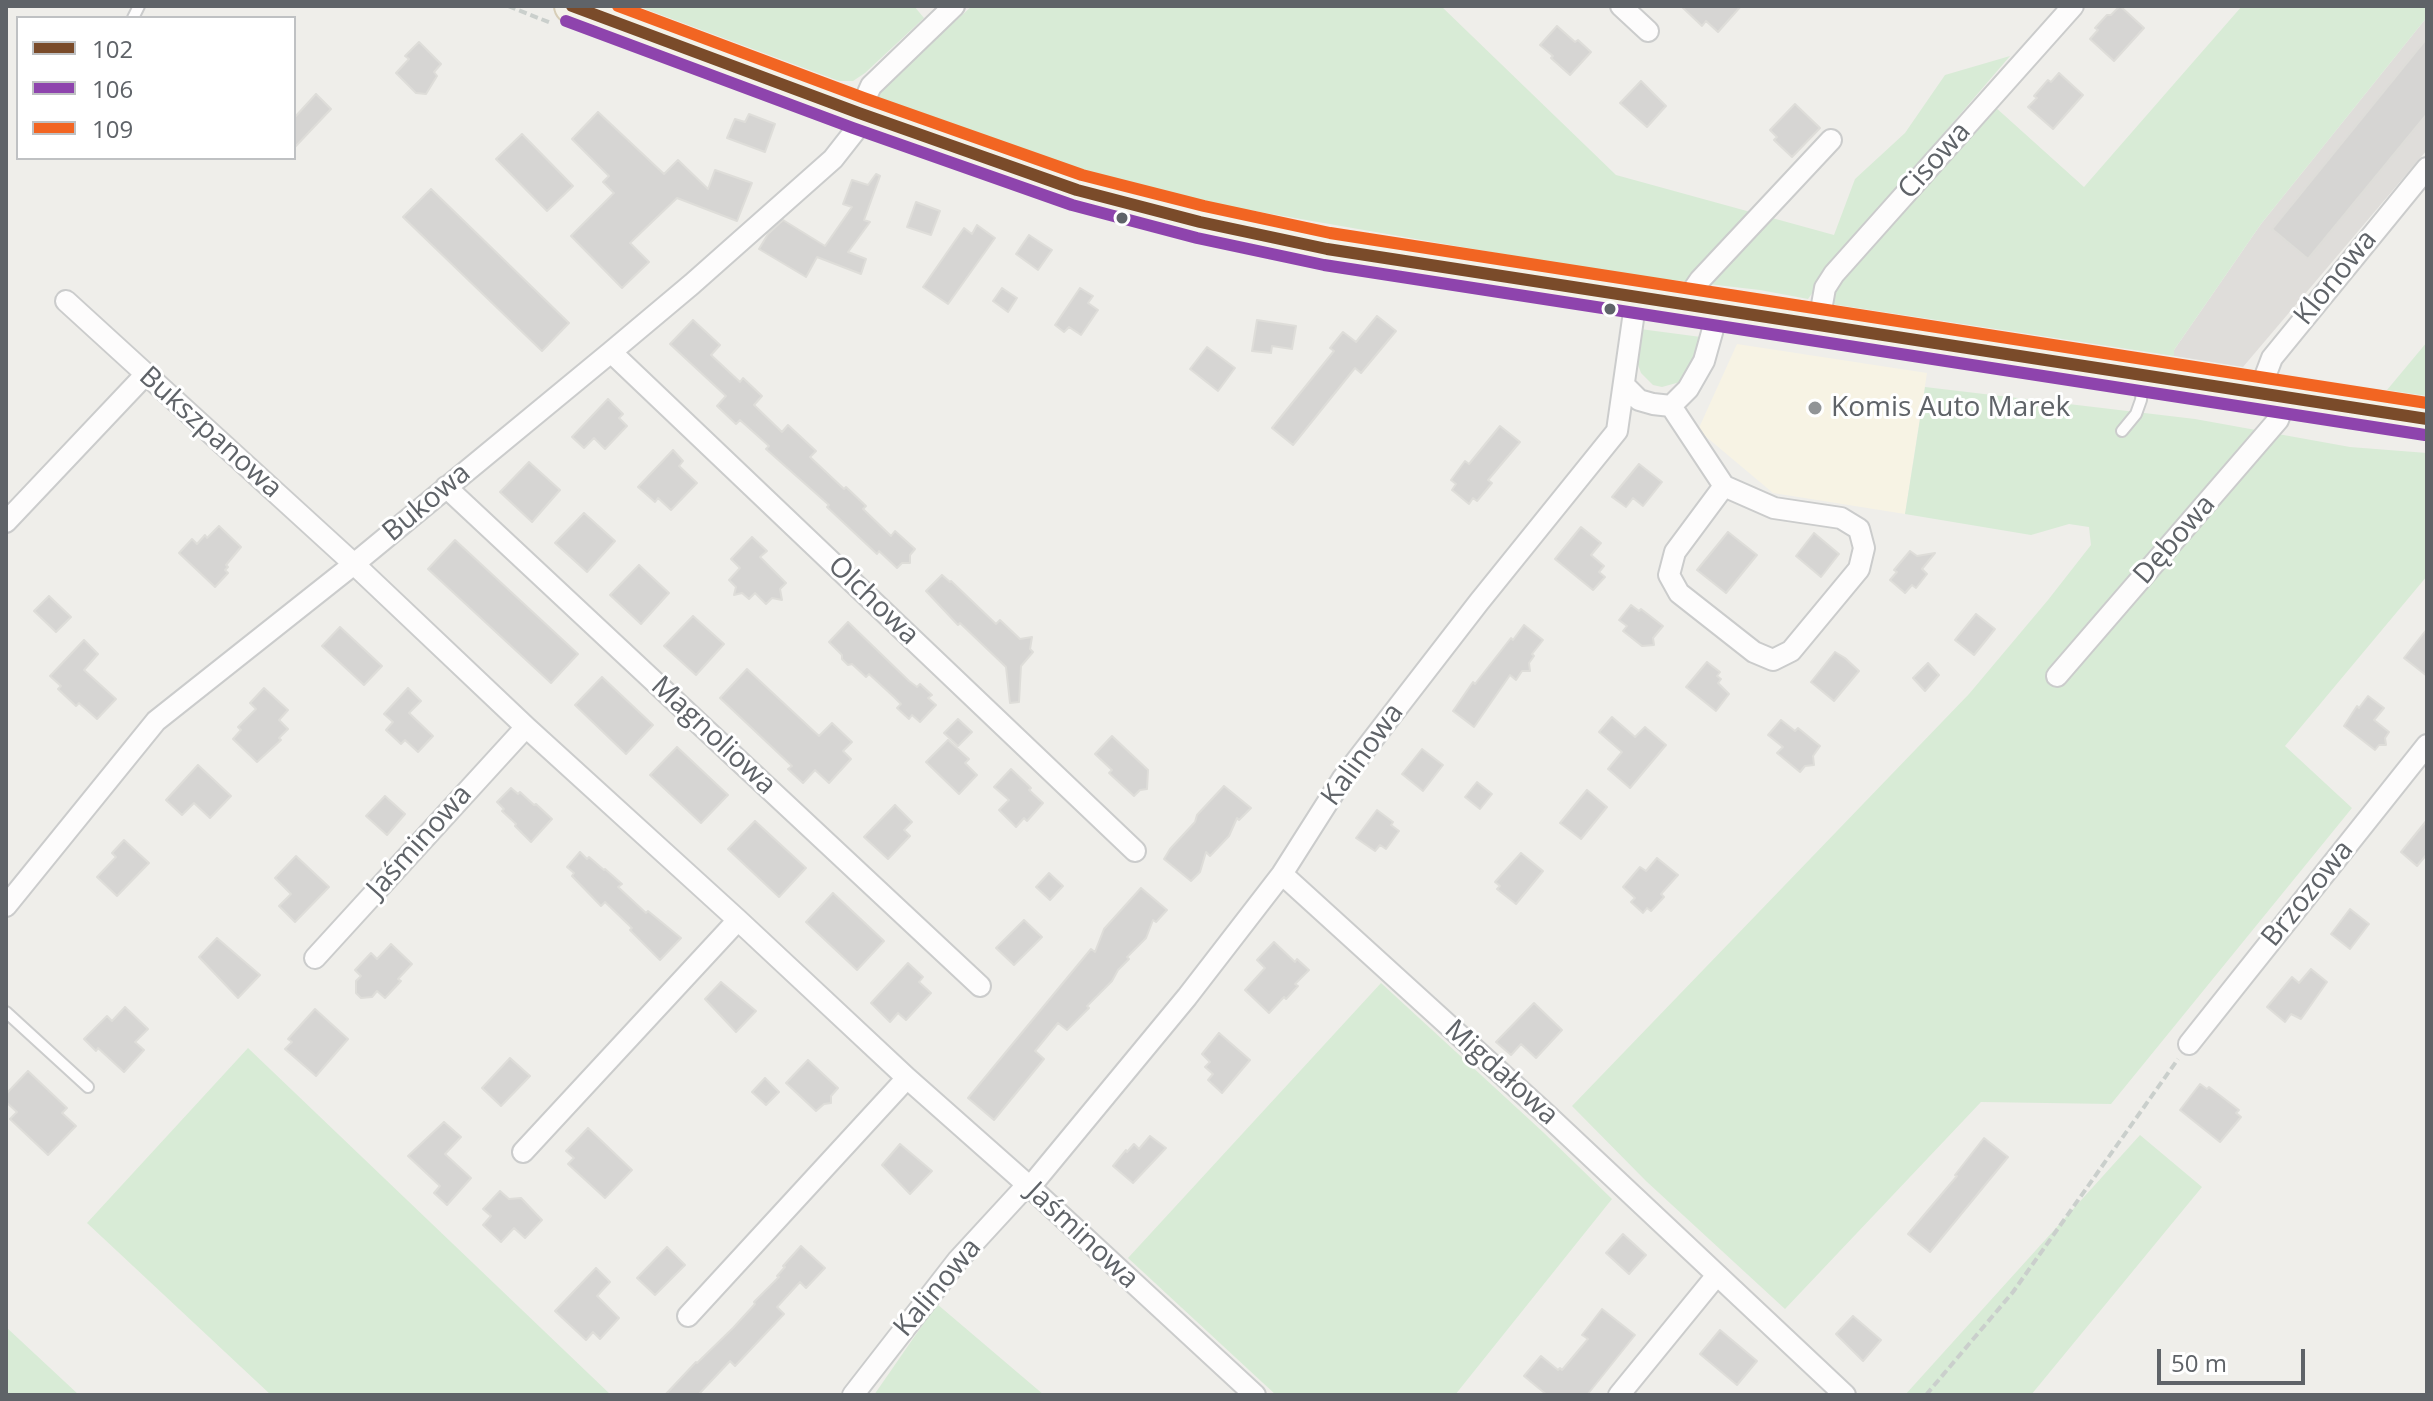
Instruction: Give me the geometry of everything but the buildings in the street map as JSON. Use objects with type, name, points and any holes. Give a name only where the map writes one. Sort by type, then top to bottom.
[{"type":"main road","points":[[572,6],[1077,190],[1200,222],[1327,249],[1682,306],[2427,419]]},
{"type":"street","points":[[1621,6],[1648,31]]},
{"type":"street","name":"Cisowa","points":[[1818,327],[1825,288],[1834,274],[2073,6]]},
{"type":"street","name":"Bukowa","points":[[6,906],[156,721],[354,564],[611,352],[833,159],[855,131],[871,86],[946,9]]},
{"type":"street","points":[[1682,306],[1700,280],[1831,140]]},
{"type":"street","name":"Klonowa","points":[[2272,397],[2272,358],[2427,168]]},
{"type":"street","name":"Kalinowa","points":[[853,1395],[958,1260],[1028,1186],[1187,997],[1282,874],[1343,778],[1617,431],[1636,298]]},
{"type":"street","name":"Bukszpanowa","points":[[66,301],[354,564]]},
{"type":"street","points":[[1671,406],[1688,389],[1704,361],[1718,311]]},
{"type":"street","name":"Olchowa","points":[[611,352],[1135,851]]},
{"type":"street","points":[[6,522],[146,374]]},
{"type":"street","points":[[1625,386],[1639,400],[1671,406],[1724,486],[1774,508],[1841,518],[1859,529],[1864,548],[1859,569],[1791,651],[1773,660],[1754,652],[1679,593],[1669,575],[1675,552],[1724,486]]},
{"type":"street","name":"Dębowa","points":[[2057,676],[2278,420],[2272,397]]},
{"type":"street","name":"Magnoliowa","points":[[446,487],[980,986]]},
{"type":"street","name":"Jaśminowa","points":[[354,564],[526,727],[1255,1395]]},
{"type":"street","name":"Jaśminowa","points":[[315,958],[526,727]]},
{"type":"street","name":"Brzozowa","points":[[2189,1044],[2427,745]]},
{"type":"street","name":"Migdałowa","points":[[1282,874],[1547,1115],[1845,1395]]},
{"type":"street","points":[[523,1152],[738,920]]},
{"type":"street","points":[[688,1316],[907,1078]]},
{"type":"street","points":[[1619,1395],[1717,1275]]},
{"type":"lane","points":[[2122,431],[2136,414],[2143,377]]},
{"type":"lane","points":[[6,1012],[88,1087]]},
{"type":"path","points":[[1926,1395],[2013,1292],[2189,1044]]},
{"type":"shaded area","points":[[2427,17],[2427,150],[2243,367],[2174,356],[2174,350],[2261,224]]},
{"type":"shaded area","name":"Komis Auto Marek","points":[[1737,344],[1927,373],[1905,514],[1773,493],[1698,430]]},
{"type":"green space","points":[[637,6],[914,6],[924,18],[865,73],[853,81],[839,81]]},
{"type":"green space","points":[[972,6],[1441,6],[1616,175],[1834,235],[1855,179],[1905,133],[1945,75],[2010,56],[1837,258],[1808,299],[1760,290],[1612,273],[1139,191],[887,110],[878,100],[877,91]]},
{"type":"green space","points":[[2242,6],[2427,6],[2427,17],[2261,224],[2174,350],[2174,356],[1831,304],[1833,292],[1845,272],[1994,106],[2084,187]]},
{"type":"green space","points":[[1640,329],[1701,337],[1692,363],[1680,382],[1662,387],[1653,385],[1641,373],[1637,362]]},
{"type":"green space","points":[[2427,342],[2427,396],[2387,390]]},
{"type":"green space","points":[[1925,387],[2195,419],[2350,447],[2427,453],[2427,576],[2285,746],[2352,808],[2111,1104],[1981,1102],[1785,1309],[1646,1181],[1572,1106],[1969,694],[2091,545],[2089,527],[2069,524],[2031,535],[1905,514]]},
{"type":"green space","points":[[1381,983],[1612,1199],[1455,1395],[1276,1395],[1128,1258]]},
{"type":"green space","points":[[248,1048],[611,1395],[271,1395],[87,1223]]},
{"type":"green space","points":[[2140,1135],[2202,1187],[2031,1395],[1905,1395]]},
{"type":"green space","points":[[937,1304],[1044,1395],[874,1395]]},
{"type":"green space","points":[[6,1327],[79,1395],[6,1395]]},
{"type":"transit line","name":"102","points":[[572,6],[1077,190],[1200,222],[1327,249],[2427,419]]},
{"type":"transit line","name":"109","points":[[618,6],[1082,175],[1204,206],[1330,233],[2427,403]]},
{"type":"transit line","name":"106","points":[[566,21],[853,128],[1072,205],[1197,238],[1324,265],[2425,435]]},
{"type":"place","name":"Komis Auto Marek","points":[[1815,408]]}]
